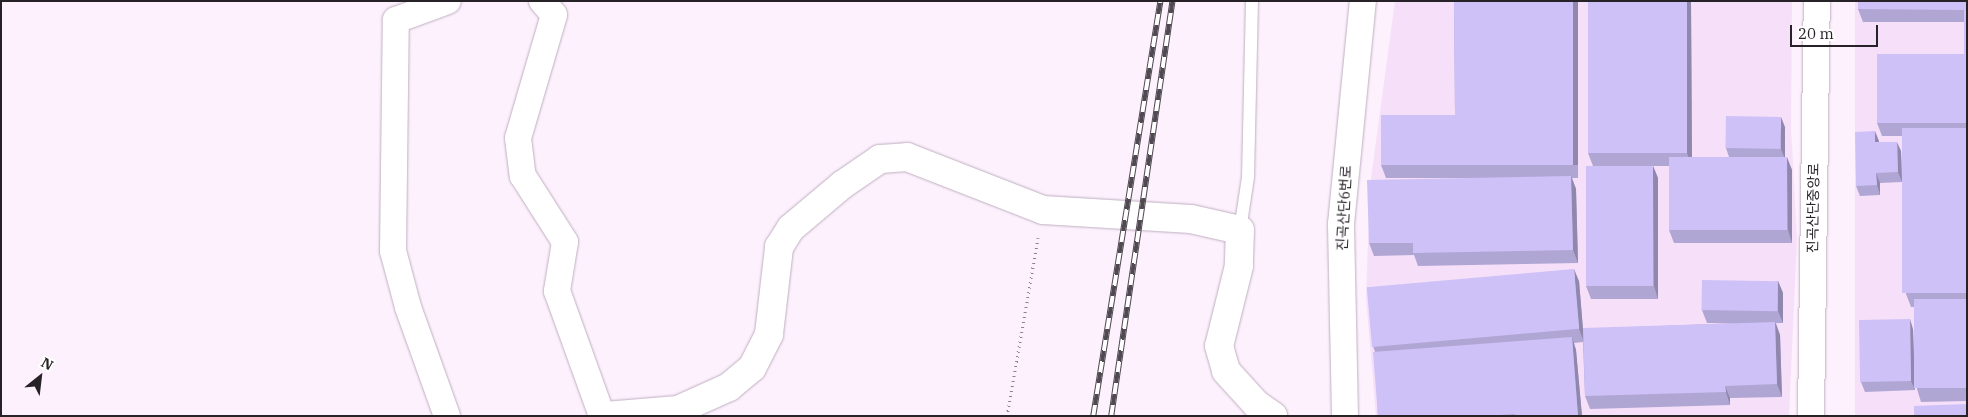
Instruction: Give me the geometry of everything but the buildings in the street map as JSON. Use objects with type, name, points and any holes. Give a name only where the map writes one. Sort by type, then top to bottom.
[{"type":"street","points":[[447,416],[408,307],[393,251],[396,20],[448,1]]},
{"type":"street","points":[[542,1],[554,16],[518,138],[523,176],[565,242],[557,291],[603,416],[678,410],[729,387],[752,368],[770,334],[779,247],[791,228],[842,185],[880,159],[907,157],[1043,210],[1191,219],[1240,230],[1239,266],[1219,346],[1226,371],[1256,404],[1272,416]]},
{"type":"street","name":"진곡산단6번로","points":[[1345,416],[1341,224],[1363,1]]},
{"type":"street","name":"진곡산단중앙로","points":[[1812,416],[1817,1]]},
{"type":"lane","points":[[1240,230],[1248,177],[1252,1]]},
{"type":"path","points":[[1007,416],[1043,210]]},
{"type":"shaded area","points":[[1395,1],[1792,1],[1791,128],[1797,239],[1789,416],[1376,416],[1366,298],[1370,186]]},
{"type":"shaded area","points":[[1855,1],[1967,1],[1967,416],[1855,416]]},
{"type":"railway","points":[[1093,416],[1160,1]]},
{"type":"railway","points":[[1111,416],[1172,1]]}]
